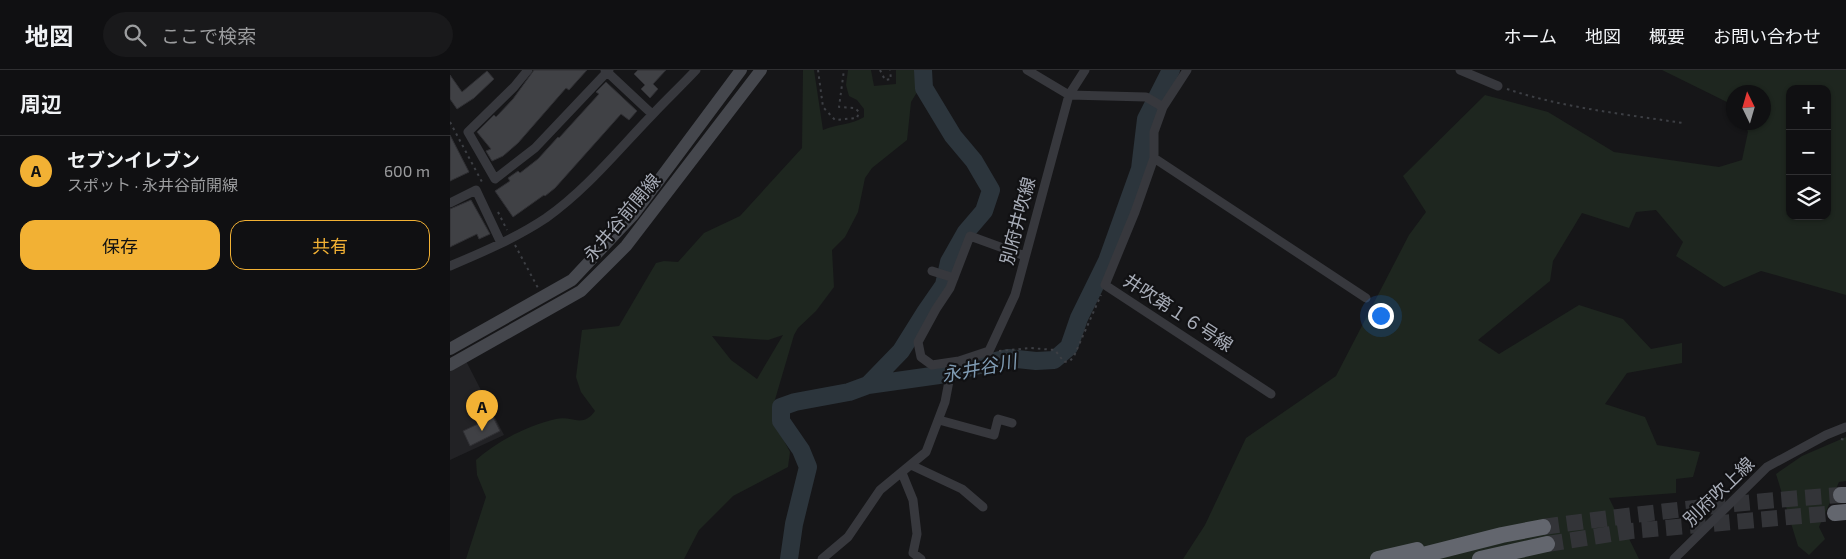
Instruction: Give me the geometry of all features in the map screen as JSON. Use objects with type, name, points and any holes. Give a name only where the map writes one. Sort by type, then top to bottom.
[{"type":"highway","points":[[1378,559],[1414,550],[1543,527]]},
{"type":"highway","points":[[1406,559],[1502,535]]},
{"type":"highway","points":[[1480,559],[1546,544]]},
{"type":"highway","points":[[1487,559],[1506,553]]},
{"type":"street","points":[[528,70],[514,87],[468,132],[495,178],[534,148],[607,71],[652,114]]},
{"type":"street","points":[[450,266],[501,243],[546,218],[578,192],[617,154],[652,114],[696,70]]},
{"type":"street","name":"永井谷前開線","points":[[450,349],[572,280],[633,215],[741,70]]},
{"type":"street","name":"永井谷前開線","points":[[450,365],[581,291],[626,246],[760,70]]},
{"type":"street","points":[[1027,70],[1069,95],[1146,97],[1161,106]]},
{"type":"street","name":"別府井吹線","points":[[989,351],[1015,295],[1069,95],[1085,70]]},
{"type":"street","name":"井吹第１６号線","points":[[1187,70],[1161,106],[1154,132],[1154,158],[1135,212],[1105,285],[1271,394]]},
{"type":"street","points":[[1460,70],[1498,86]]},
{"type":"street","points":[[1154,158],[1366,298]]},
{"type":"street","points":[[450,202],[476,190],[501,243]]},
{"type":"street","points":[[989,351],[959,361],[932,366],[921,357],[918,342],[950,288],[948,277],[970,236],[1025,256]]},
{"type":"street","points":[[932,271],[948,277]]},
{"type":"street","points":[[822,559],[848,537],[880,490],[926,452],[945,402],[949,381],[959,361]]},
{"type":"street","points":[[939,420],[994,435],[998,419],[1012,423]]},
{"type":"street","name":"別府吹上線","points":[[1674,559],[1767,466],[1826,435],[1846,427]]},
{"type":"street","points":[[911,465],[962,489],[983,507]]},
{"type":"street","points":[[902,473],[913,500],[917,534],[913,553],[921,559]]},
{"type":"path","points":[[818,70],[824,107],[835,120],[857,118],[859,112],[855,108],[838,107],[844,70]]},
{"type":"path","points":[[880,70],[885,80],[891,79],[890,70]]},
{"type":"path","points":[[1498,86],[1532,98],[1594,111],[1683,123]]},
{"type":"path","points":[[989,351],[1030,348],[1055,350],[1064,362],[1070,361],[1074,356],[1105,285]]},
{"type":"shaded area","points":[[803,70],[814,70],[823,130],[854,122],[864,117],[864,109],[857,100],[849,96],[846,85],[848,70],[871,70],[874,86],[896,84],[896,70],[916,70],[919,89],[911,102],[907,140],[872,168],[865,178],[858,212],[845,237],[832,250],[834,287],[816,311],[798,328],[794,335],[774,403],[779,431],[790,452],[788,467],[733,496],[699,530],[684,559],[466,559],[486,497],[477,475],[476,460],[504,440],[524,430],[556,419],[586,419],[595,411],[581,392],[576,377],[582,330],[619,326],[656,263],[664,261],[678,262],[704,233],[740,216],[802,148]],"holes":[[[783,335],[757,379],[731,360],[712,336],[768,340]]]},
{"type":"shaded area","points":[[1662,70],[1846,70],[1846,295],[1761,271],[1724,287],[1676,256],[1683,242],[1656,210],[1636,212],[1629,228],[1582,213],[1553,261],[1550,281],[1478,340],[1499,354],[1579,305],[1623,319],[1651,349],[1682,343],[1682,363],[1627,373],[1605,404],[1645,417],[1657,445],[1700,452],[1693,477],[1676,479],[1676,493],[1609,498],[1639,559],[1183,559],[1205,525],[1246,438],[1336,376],[1409,235],[1426,212],[1403,176],[1485,95],[1548,112],[1614,152],[1719,167],[1742,160],[1747,130],[1771,130],[1771,85],[1726,85],[1726,102]]},
{"type":"shaded area","points":[[466,361],[504,435],[450,460],[450,370]]},
{"type":"shaded area","points":[[1846,437],[1846,481],[1839,482],[1819,527],[1825,539],[1809,555],[1798,546],[1776,474],[1802,456]]},
{"type":"building","points":[[534,70],[587,70],[569,90],[566,88],[518,143],[503,156],[492,161],[486,151],[491,149],[477,132],[494,115],[496,117],[513,99]]},
{"type":"building","points":[[638,70],[666,70],[653,84],[658,89],[650,98],[641,89],[645,85],[634,74]]},
{"type":"building","points":[[487,71],[494,79],[474,98],[457,109],[450,99],[450,75],[462,92]]},
{"type":"building","points":[[606,82],[637,111],[629,120],[621,114],[555,188],[513,217],[495,191],[510,181],[508,178],[518,171],[520,173],[538,159],[599,94],[596,92]]},
{"type":"building","points":[[450,135],[469,172],[450,181]]},
{"type":"building","points":[[471,200],[490,234],[479,239],[477,234],[450,247],[450,209]]},
{"type":"building","points":[[493,417],[500,431],[470,446],[463,431]]},
{"type":"waterway","points":[[868,385],[901,351],[944,285],[949,262],[966,232],[984,211],[991,190],[974,161],[953,136],[924,88],[923,70]]},
{"type":"waterway","name":"永井谷川","points":[[789,559],[794,524],[808,467],[801,450],[781,421],[781,407],[795,402],[849,392],[868,385],[939,375],[1008,358],[1036,361],[1054,360],[1069,347],[1079,318],[1107,261],[1140,169],[1146,119],[1171,70]]},
{"type":"tunnel","points":[[1543,527],[1692,508],[1841,495]]},
{"type":"tunnel","points":[[1547,544],[1631,531],[1835,513]]},
{"type":"place","name":"セブンイレブン","points":[[482,431]]}]
